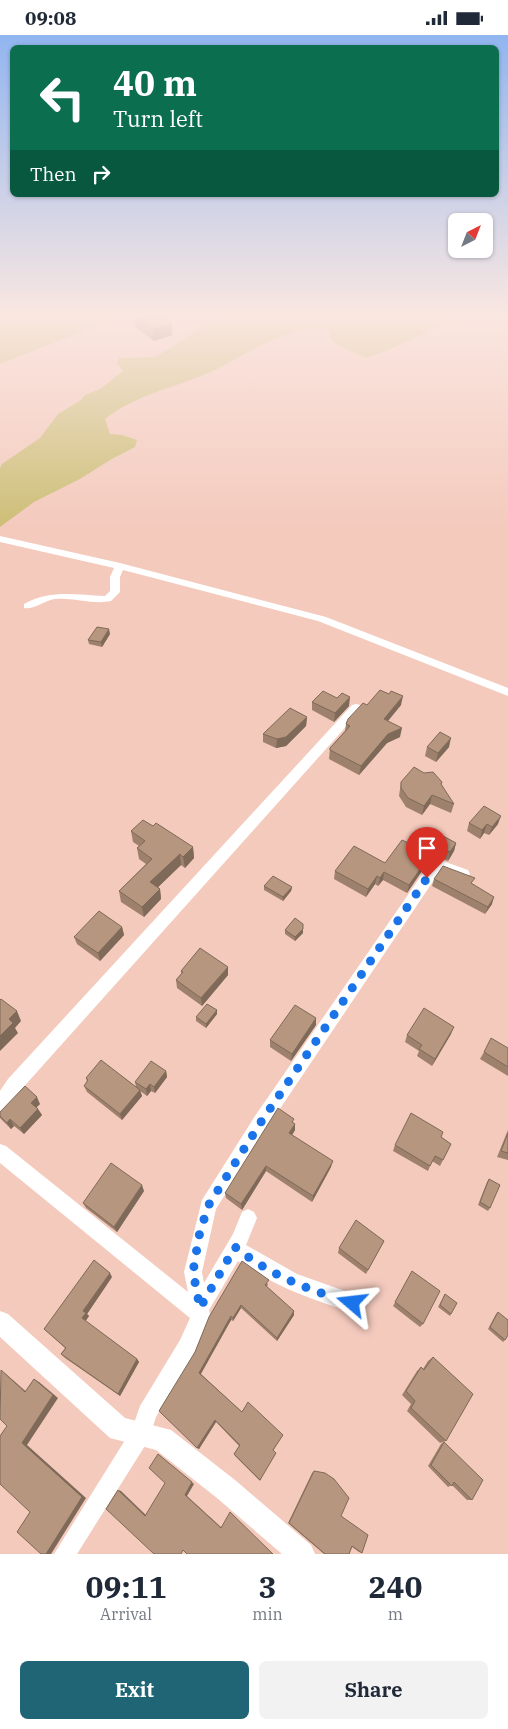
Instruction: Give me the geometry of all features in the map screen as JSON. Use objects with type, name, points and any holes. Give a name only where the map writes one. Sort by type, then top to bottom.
[{"type":"street","points":[[0,539],[120,566],[322,619],[508,692]]},
{"type":"street","points":[[28,606],[42,599],[62,595],[108,599],[116,592],[115,577],[120,566]]},
{"type":"street","points":[[0,1105],[21,1078],[201,877],[356,708]]},
{"type":"street","points":[[201,1312],[193,1272],[199,1236],[208,1206],[218,1189],[261,1122],[437,864],[468,876]]},
{"type":"street","points":[[0,1152],[201,1312]]},
{"type":"street","points":[[65,1554],[141,1434],[147,1413],[187,1347],[201,1312],[248,1218]]},
{"type":"street","points":[[235,1247],[259,1266],[288,1282],[352,1303]]},
{"type":"street","points":[[0,1322],[119,1429],[162,1439],[226,1489],[302,1554]]},
{"type":"shaded area","points":[[105,385],[177,385],[129,404],[105,419],[110,434],[122,435],[137,440],[135,447],[80,479],[34,502],[0,527],[0,468],[2,464],[40,438],[58,414],[81,400],[85,395]]},
{"type":"building","points":[[97,627],[109,629],[101,642],[88,640]]},
{"type":"building","points":[[380,690],[389,694],[391,691],[403,696],[384,719],[402,728],[388,734],[361,766],[330,750],[330,748],[350,726],[346,724],[348,719],[363,703],[367,705]]},
{"type":"building","points":[[323,691],[337,698],[342,693],[350,697],[335,713],[312,702]]},
{"type":"building","points":[[290,708],[307,717],[286,737],[277,739],[263,734]]},
{"type":"building","points":[[440,732],[451,738],[438,753],[427,747]]},
{"type":"building","points":[[414,767],[424,773],[433,772],[442,782],[441,784],[454,804],[432,795],[424,806],[408,798],[401,788],[401,782]]},
{"type":"building","points":[[484,806],[501,816],[492,827],[487,824],[482,830],[469,823]]},
{"type":"building","points":[[143,820],[153,826],[156,823],[193,847],[183,857],[180,854],[150,882],[160,889],[142,907],[119,891],[152,859],[137,848],[145,841],[131,831]]},
{"type":"building","points":[[443,836],[456,843],[450,852],[440,849],[433,851],[409,885],[384,872],[380,878],[377,876],[368,889],[335,871],[354,846],[385,863],[402,840],[429,853]]},
{"type":"building","points":[[443,866],[475,878],[471,883],[494,897],[488,907],[434,879]]},
{"type":"building","points":[[273,876],[292,887],[283,897],[264,886]]},
{"type":"building","points":[[99,911],[122,927],[98,953],[74,937]]},
{"type":"building","points":[[295,918],[303,924],[303,929],[295,937],[285,930]]},
{"type":"building","points":[[200,948],[228,967],[201,998],[176,980]]},
{"type":"building","points":[[0,1000],[17,1011],[9,1019],[13,1023],[0,1036]]},
{"type":"building","points":[[207,1004],[217,1010],[206,1024],[196,1017]]},
{"type":"building","points":[[295,1005],[316,1018],[292,1054],[270,1040]]},
{"type":"building","points":[[424,1008],[454,1027],[435,1059],[419,1049],[422,1045],[407,1035]]},
{"type":"building","points":[[491,1038],[508,1048],[508,1067],[484,1052]]},
{"type":"building","points":[[101,1060],[140,1090],[120,1114],[84,1086],[88,1080],[86,1078]]},
{"type":"building","points":[[151,1061],[166,1071],[154,1087],[150,1084],[146,1089],[135,1082]]},
{"type":"building","points":[[25,1086],[37,1097],[31,1103],[38,1109],[20,1128],[10,1119],[7,1123],[0,1116],[0,1112]]},
{"type":"building","points":[[278,1108],[294,1119],[292,1122],[295,1124],[289,1133],[333,1161],[313,1196],[266,1166],[241,1204],[225,1193]]},
{"type":"building","points":[[411,1113],[443,1132],[441,1137],[451,1144],[443,1160],[435,1156],[430,1166],[395,1145]]},
{"type":"building","points":[[508,1133],[508,1153],[501,1151]]},
{"type":"building","points":[[111,1163],[142,1185],[114,1227],[83,1203]]},
{"type":"building","points":[[489,1179],[500,1185],[490,1208],[480,1202]]},
{"type":"building","points":[[356,1220],[384,1241],[368,1270],[339,1248]]},
{"type":"building","points":[[94,1260],[110,1273],[83,1311],[86,1313],[82,1318],[137,1359],[118,1394],[61,1354],[66,1348],[44,1329]]},
{"type":"building","points":[[242,1261],[269,1280],[265,1285],[294,1311],[277,1338],[241,1305],[233,1318],[231,1316],[199,1373],[242,1412],[248,1402],[283,1435],[273,1450],[276,1453],[260,1480],[234,1454],[240,1445],[215,1420],[197,1448],[159,1411],[195,1352],[209,1317]]},
{"type":"building","points":[[412,1271],[440,1291],[423,1324],[395,1302]]},
{"type":"building","points":[[445,1294],[457,1303],[451,1314],[440,1305]]},
{"type":"building","points":[[498,1312],[508,1320],[508,1335],[505,1340],[490,1327]]},
{"type":"building","points":[[433,1357],[473,1394],[446,1441],[411,1408],[415,1401],[406,1391],[421,1367],[424,1370]]},
{"type":"building","points":[[1,1370],[25,1392],[34,1379],[53,1395],[22,1443],[82,1497],[46,1554],[41,1554],[17,1532],[30,1512],[0,1484],[0,1436],[7,1426],[0,1419]]},
{"type":"building","points":[[444,1442],[483,1480],[472,1500],[454,1482],[452,1486],[431,1465]]},
{"type":"building","points":[[158,1454],[192,1482],[185,1495],[221,1528],[230,1512],[273,1554],[187,1554],[183,1550],[181,1554],[154,1554],[106,1509],[118,1490],[145,1516],[165,1483],[149,1468]]},
{"type":"building","points":[[314,1471],[325,1473],[334,1479],[349,1498],[341,1516],[368,1535],[362,1553],[352,1546],[349,1554],[325,1554],[289,1523]]},
{"type":"route","points":[[352,1303],[288,1282],[259,1266],[235,1247],[200,1308],[193,1272],[199,1236],[208,1206],[261,1122],[427,878]]}]
